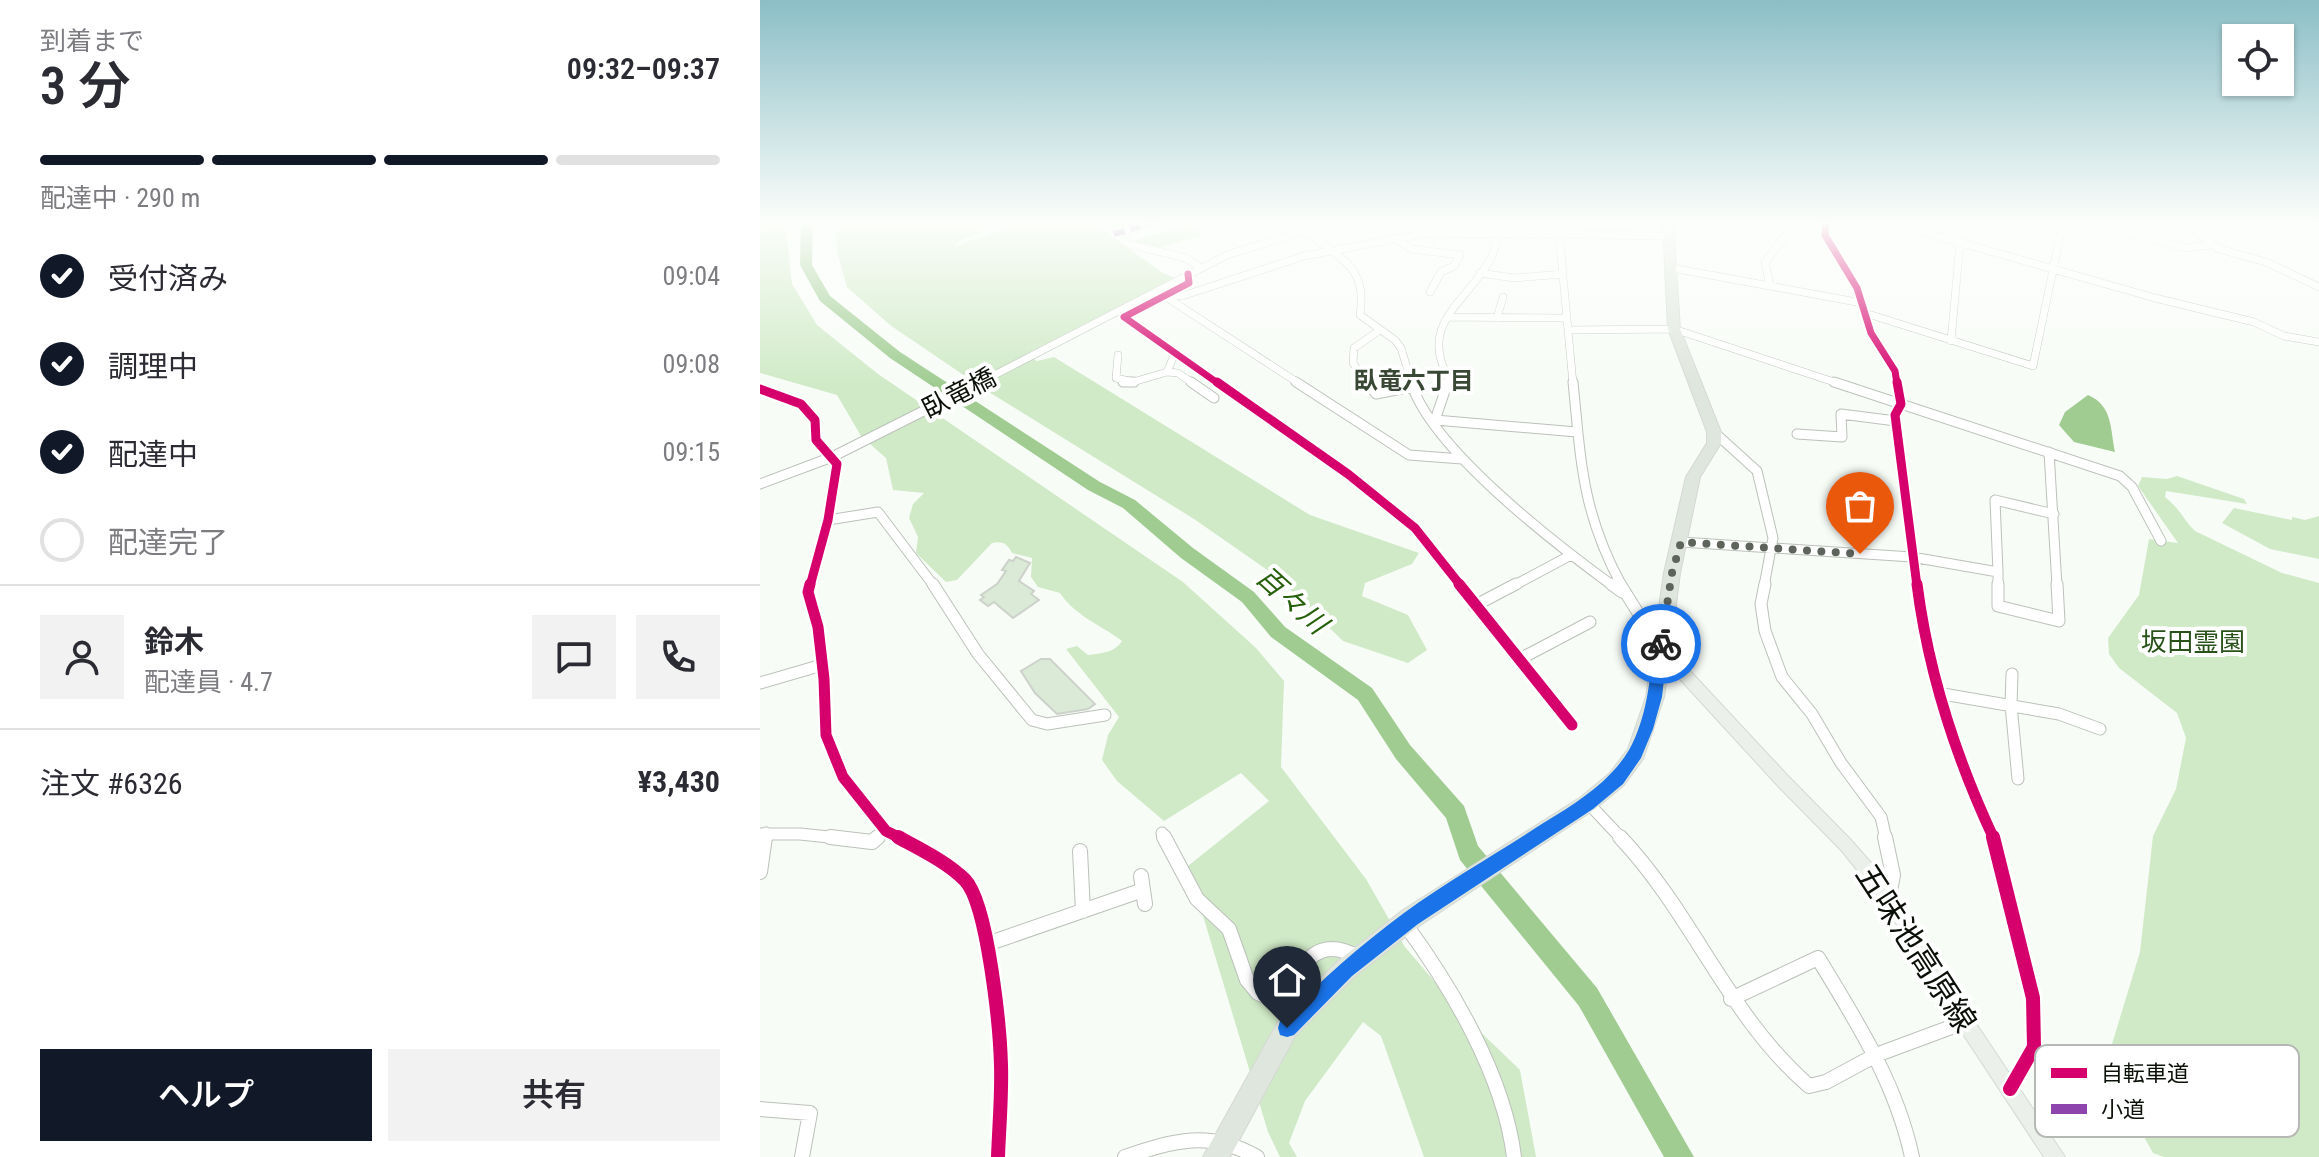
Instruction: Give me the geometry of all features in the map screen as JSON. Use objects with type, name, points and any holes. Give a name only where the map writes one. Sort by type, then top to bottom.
[{"type":"highway","points":[[1219,1149],[1287,1028],[1360,958],[1408,921],[1588,803],[1617,779],[1636,753],[1655,697],[1672,573],[1693,477],[1714,443],[1714,432],[1674,329],[1672,276]]},
{"type":"main road","name":"五味池高原線","points":[[1660,648],[1846,845],[1889,896],[1965,1022],[2035,1127]]},
{"type":"main road","name":"五味池高原線","points":[[2042,1137],[2055,1157]]},
{"type":"street","name":"臥竜橋","points":[[760,484],[872,438],[1184,276]]},
{"type":"street","points":[[1188,276],[1189,283],[1124,317],[1348,474],[1415,528],[1474,606],[1572,725]]},
{"type":"street","points":[[1166,297],[1185,295],[1240,276]]},
{"type":"street","points":[[1358,276],[1366,293],[1360,315],[1395,340],[1401,348],[1416,399],[1462,459],[1571,555],[1622,592]]},
{"type":"street","points":[[1430,292],[1439,276]]},
{"type":"street","points":[[1435,420],[1449,379],[1438,357],[1437,341],[1448,317],[1478,276]]},
{"type":"street","points":[[1500,276],[1539,276]]},
{"type":"street","points":[[1563,276],[1577,432],[1588,514],[1622,592],[1660,648]]},
{"type":"street","points":[[1716,276],[1862,303]]},
{"type":"street","points":[[1768,276],[1770,286]]},
{"type":"street","points":[[1850,276],[1876,343],[1895,371],[1901,404],[1895,415],[1923,629],[1968,783],[1998,847],[2033,998],[2034,1047],[2010,1089]]},
{"type":"street","points":[[1951,341],[1958,276]]},
{"type":"street","points":[[1865,313],[2033,366],[2051,276]]},
{"type":"street","points":[[2083,276],[2254,322],[2284,336],[2319,342]]},
{"type":"street","points":[[2296,276],[2319,287]]},
{"type":"street","points":[[1166,297],[1409,455],[1462,459]]},
{"type":"street","points":[[1497,318],[1503,297]]},
{"type":"street","points":[[1448,317],[1567,318]]},
{"type":"street","points":[[1569,330],[1674,329],[2120,476],[2132,487],[2161,541]]},
{"type":"street","points":[[1380,330],[1354,348],[1353,363],[1376,394],[1412,387]]},
{"type":"street","points":[[1167,372],[1175,353]]},
{"type":"street","points":[[1118,355],[1119,381],[1144,380],[1167,372],[1178,373],[1214,398]]},
{"type":"street","points":[[1144,380],[1153,388]]},
{"type":"street","points":[[760,389],[801,404],[815,420],[816,440],[837,464],[828,520],[808,592],[818,627],[826,735],[843,777],[886,831],[926,852],[966,881],[978,903],[987,944],[1001,1064],[998,1157]]},
{"type":"street","points":[[1797,434],[1842,437],[1841,414],[1896,421]]},
{"type":"street","points":[[1435,420],[1577,432]]},
{"type":"street","points":[[1714,432],[1757,471],[1773,538],[1761,604],[1775,662],[1782,677],[1812,714],[1841,763],[1881,817],[1893,875],[1889,896]]},
{"type":"street","points":[[2049,452],[2054,514],[2059,621],[1998,606],[1995,500],[2054,514]]},
{"type":"street","points":[[828,520],[878,512],[934,585],[978,654],[1032,720],[1047,724],[1105,715]]},
{"type":"street","points":[[1681,542],[1912,557],[1998,572]]},
{"type":"street","points":[[1474,606],[1571,555]]},
{"type":"street","points":[[1520,659],[1590,622]]},
{"type":"street","points":[[760,683],[822,665]]},
{"type":"street","points":[[2012,674],[2011,705],[2018,779]]},
{"type":"street","points":[[1943,694],[2059,714],[2100,729]]},
{"type":"street","points":[[1588,803],[1667,893],[1759,1039],[1786,1068],[1809,1086],[1826,1082],[1876,1055],[1965,1022]]},
{"type":"street","points":[[760,872],[763,834],[872,842],[886,831]]},
{"type":"street","points":[[1162,833],[1198,901],[1214,912],[1232,932],[1251,988],[1259,995],[1267,997],[1284,990],[1314,955],[1329,945],[1344,946],[1360,958]]},
{"type":"street","points":[[1080,851],[1083,911]]},
{"type":"street","points":[[987,944],[1143,890]]},
{"type":"street","points":[[1408,921],[1452,991],[1475,1037],[1512,1137],[1514,1157]]},
{"type":"street","points":[[1731,999],[1818,958],[1876,1055],[1908,1135],[1912,1157]]},
{"type":"street","points":[[760,1109],[810,1113],[802,1157]]},
{"type":"street","points":[[1125,1157],[1177,1139],[1257,1157]]},
{"type":"green space","points":[[760,276],[791,276],[792,284],[817,325],[878,374],[1183,582],[1256,648],[1284,681],[1281,767],[1366,879],[1405,947],[1464,1016],[1520,1070],[1536,1157],[1424,1157],[1381,1036],[1363,1022],[1305,1101],[1289,1143],[1297,1157],[1280,1157],[1268,1132],[1188,866],[1269,801],[1241,773],[1164,821],[1117,781],[1102,760],[1108,735],[1119,717],[1066,649],[1077,646],[1088,655],[1098,654],[1111,650],[1122,641],[1081,614],[1060,593],[1038,587],[1031,577],[1032,558],[1012,553],[999,542],[992,543],[957,580],[946,582],[916,553],[918,537],[909,518],[913,504],[924,493],[893,490],[886,458],[861,436],[837,395],[760,373]]},
{"type":"green space","points":[[844,276],[1174,278],[1026,354],[1037,361],[1054,357],[1310,515],[1419,553],[1412,564],[1365,583],[1362,596],[1408,615],[1427,650],[1408,663],[1343,641],[1276,576],[1194,519],[984,389],[890,325],[847,287]]},
{"type":"green space","name":"坂田霊園","points":[[2177,476],[2244,499],[2247,504],[2166,491],[2165,497],[2195,531],[2282,573],[2319,583],[2319,1157],[2164,1157],[2153,1153],[2144,1137],[2299,1137],[2299,1045],[2112,1045],[2140,952],[2153,836],[2176,789],[2186,738],[2177,713],[2119,668],[2109,654],[2108,638],[2139,595],[2149,539],[2178,543],[2138,486],[2142,477],[2167,479]]},
{"type":"green space","points":[[2234,508],[2292,520],[2292,517],[2305,520],[2319,516],[2319,559],[2270,549],[2222,523]]},
{"type":"shaded area","points":[[2088,395],[2106,412],[2115,452],[2074,442],[2059,425],[2065,412]]},
{"type":"building","points":[[1016,557],[1030,563],[1019,581],[1034,591],[1031,594],[1039,600],[1013,618],[994,602],[988,606],[980,600],[984,597],[981,595],[997,584],[1009,560],[1013,561]]},
{"type":"building","points":[[1041,659],[1050,659],[1095,704],[1088,709],[1057,714],[1035,693],[1021,671]]},
{"type":"waterway","name":"百々川","points":[[812,276],[825,298],[895,355],[1094,486],[1129,504],[1187,553],[1248,597],[1278,632],[1365,694],[1403,752],[1456,813],[1468,852],[1588,997],[1680,1157]]},
{"type":"cycle path","points":[[1188,276],[1189,283],[1124,317],[1348,474],[1415,528],[1572,725]]},
{"type":"cycle path","points":[[1851,276],[1871,333],[1895,371],[1901,404],[1895,415],[1923,629],[1968,783],[1998,847],[2033,998],[2034,1047],[2010,1089]]},
{"type":"cycle path","points":[[760,389],[801,404],[815,420],[816,440],[837,464],[828,520],[808,592],[818,627],[826,735],[843,777],[886,831],[926,852],[966,881],[978,903],[986,939],[1001,1064],[998,1157]]},
{"type":"way so far","points":[[1661,644],[1672,573],[1681,542],[1860,554]]},
{"type":"district","name":"臥竜六丁目","points":[[1414,381]]},
{"type":"route","points":[[1287,1028],[1346,969],[1411,918],[1588,803],[1617,779],[1636,753],[1646,729],[1655,697],[1661,644]]}]
